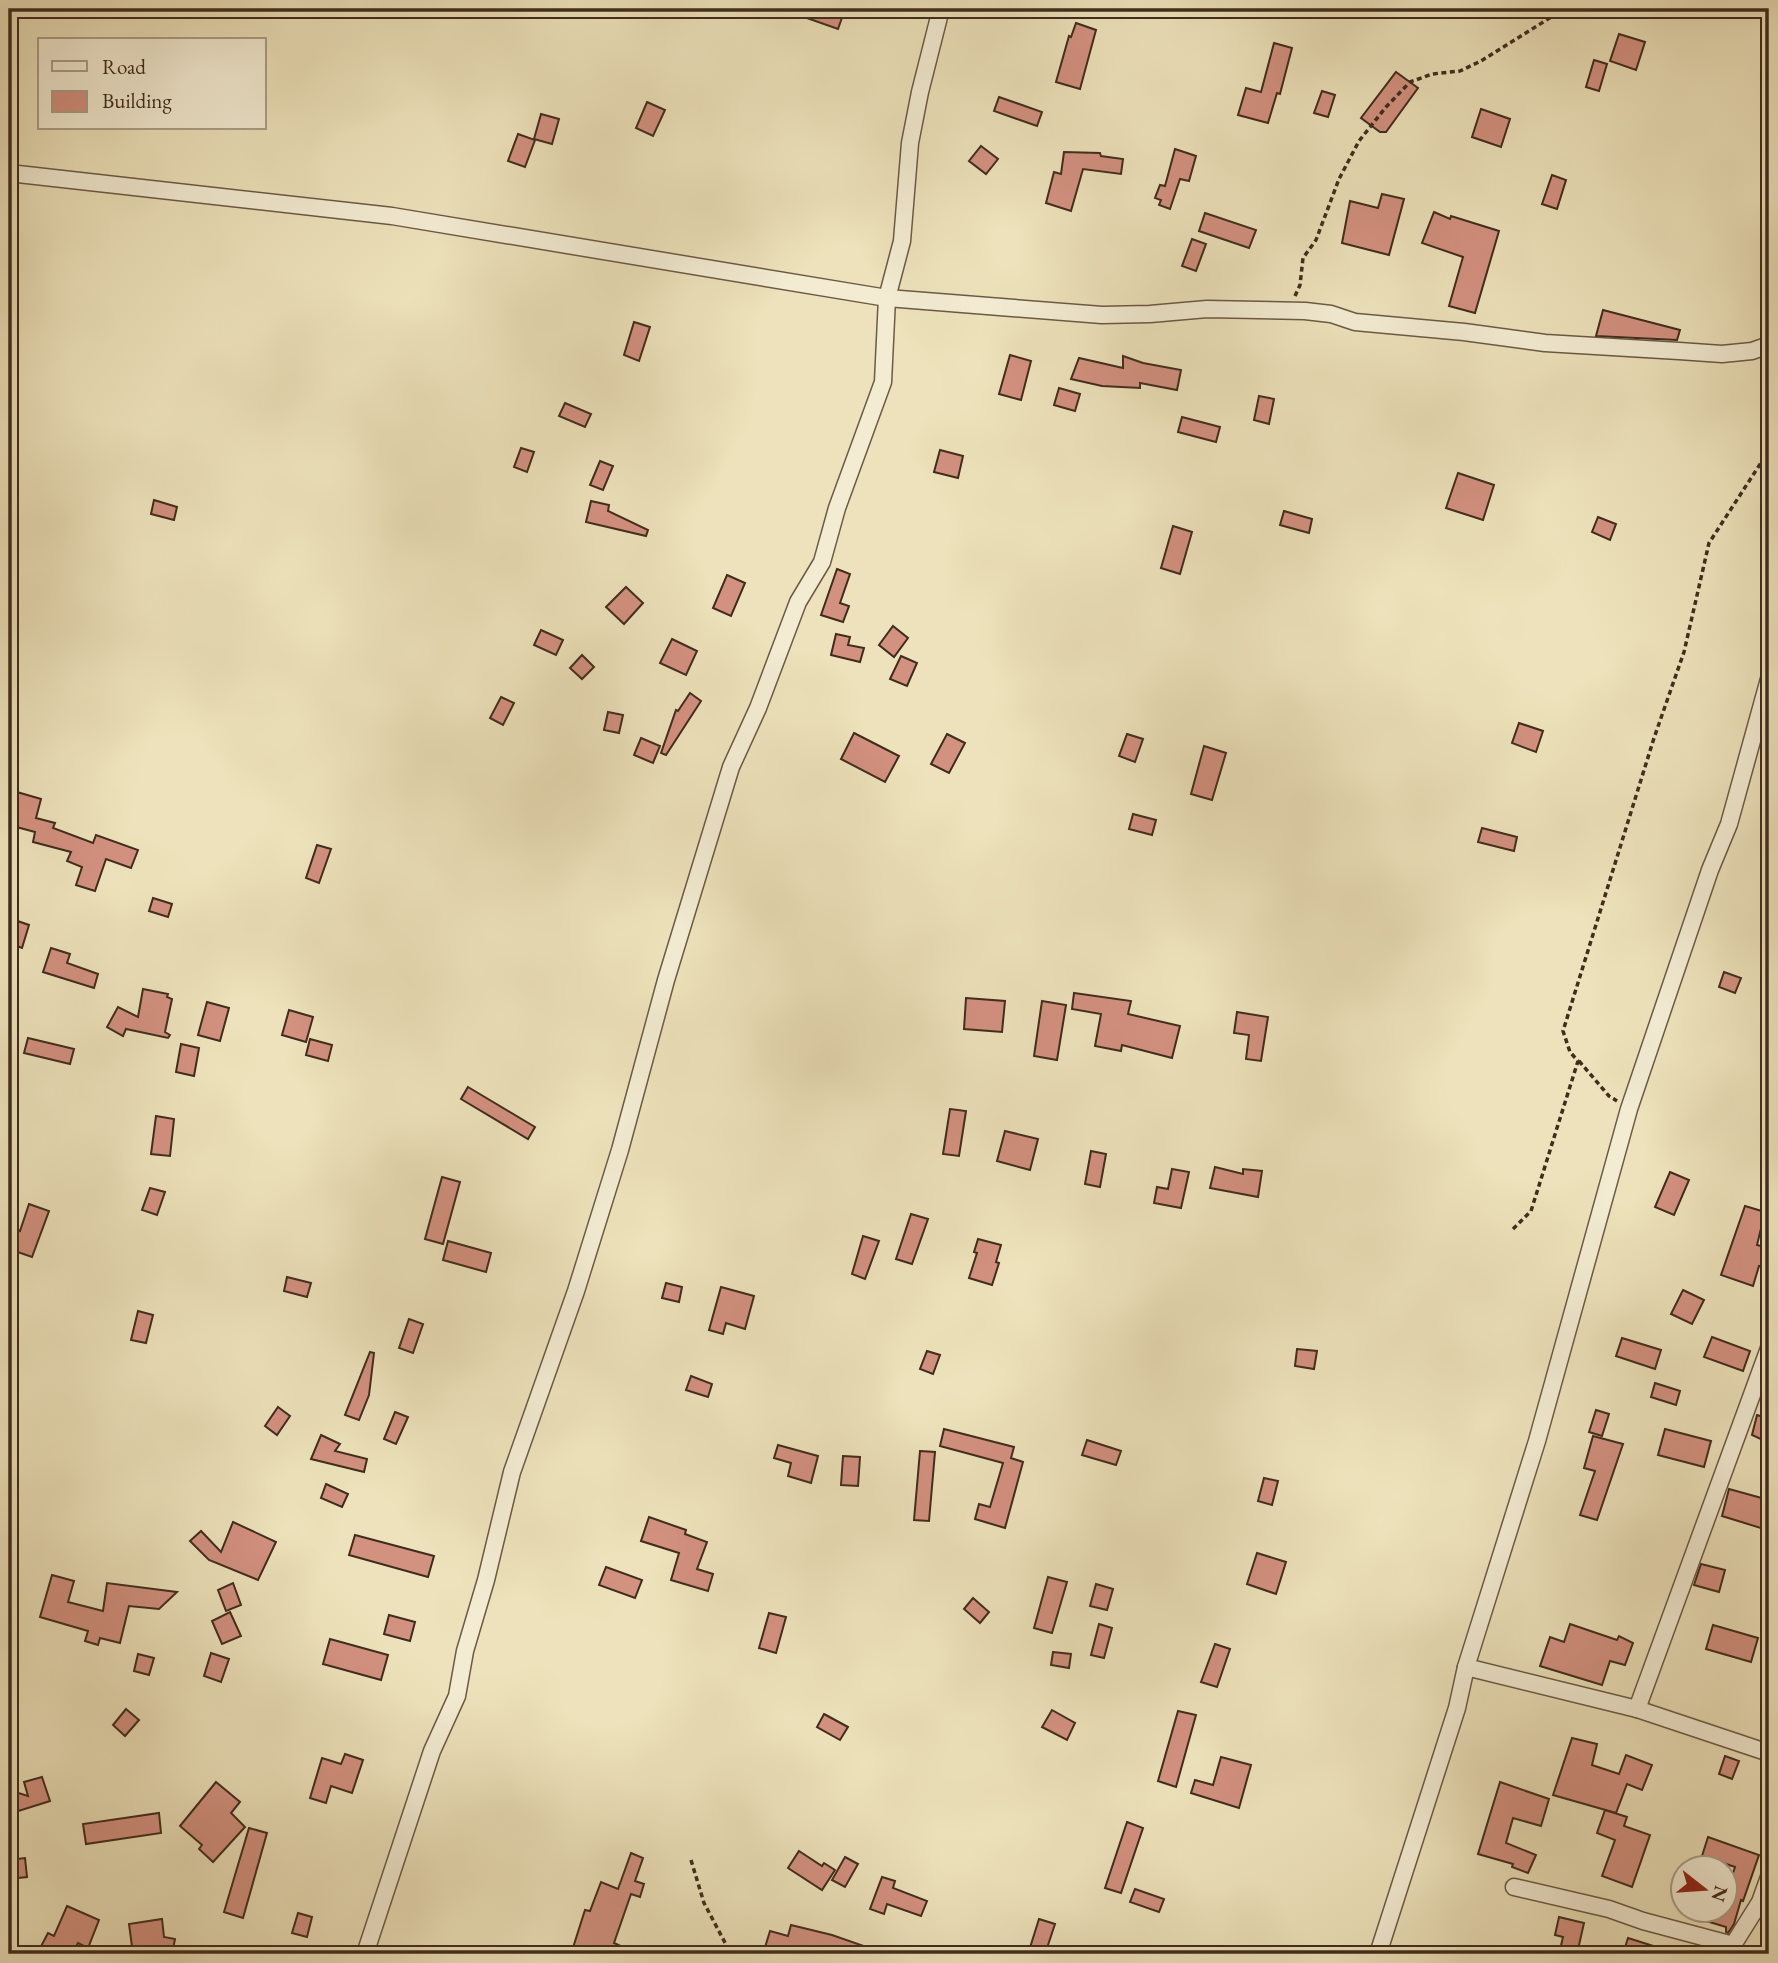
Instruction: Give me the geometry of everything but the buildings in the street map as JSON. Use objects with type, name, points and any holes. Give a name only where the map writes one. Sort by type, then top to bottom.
[{"type":"street","points":[[365,1954],[432,1751],[457,1696],[464,1651],[486,1580],[512,1472],[560,1340],[620,1150],[666,980],[731,767],[758,708],[798,602],[822,562],[837,508],[883,382],[887,298],[902,241],[909,143],[942,9]]},
{"type":"street","points":[[9,173],[391,216],[887,298],[1102,315],[1207,309],[1289,310],[1331,314],[1355,322],[1545,343],[1722,354],[1752,351],[1769,345]]},
{"type":"street","points":[[1378,1954],[1457,1708],[1466,1667],[1537,1441],[1629,1110],[1710,870],[1729,824],[1769,679]]},
{"type":"street","points":[[1637,1709],[1769,1348]]},
{"type":"street","points":[[1466,1667],[1637,1709],[1769,1753]]},
{"type":"street","points":[[1514,1887],[1609,1909],[1733,1945],[1760,1902],[1769,1877]]},
{"type":"path","points":[[1289,310],[1300,285],[1303,258],[1316,240],[1339,179],[1359,141],[1386,107],[1410,82],[1432,74],[1460,71],[1564,9]]},
{"type":"path","points":[[1513,1229],[1531,1211],[1578,1061],[1570,1052],[1563,1031],[1654,738],[1684,652],[1709,543],[1766,455],[1769,446]]},
{"type":"path","points":[[1570,1052],[1591,1071],[1609,1096],[1629,1110]]},
{"type":"path","points":[[691,1860],[704,1903],[731,1954]]}]
